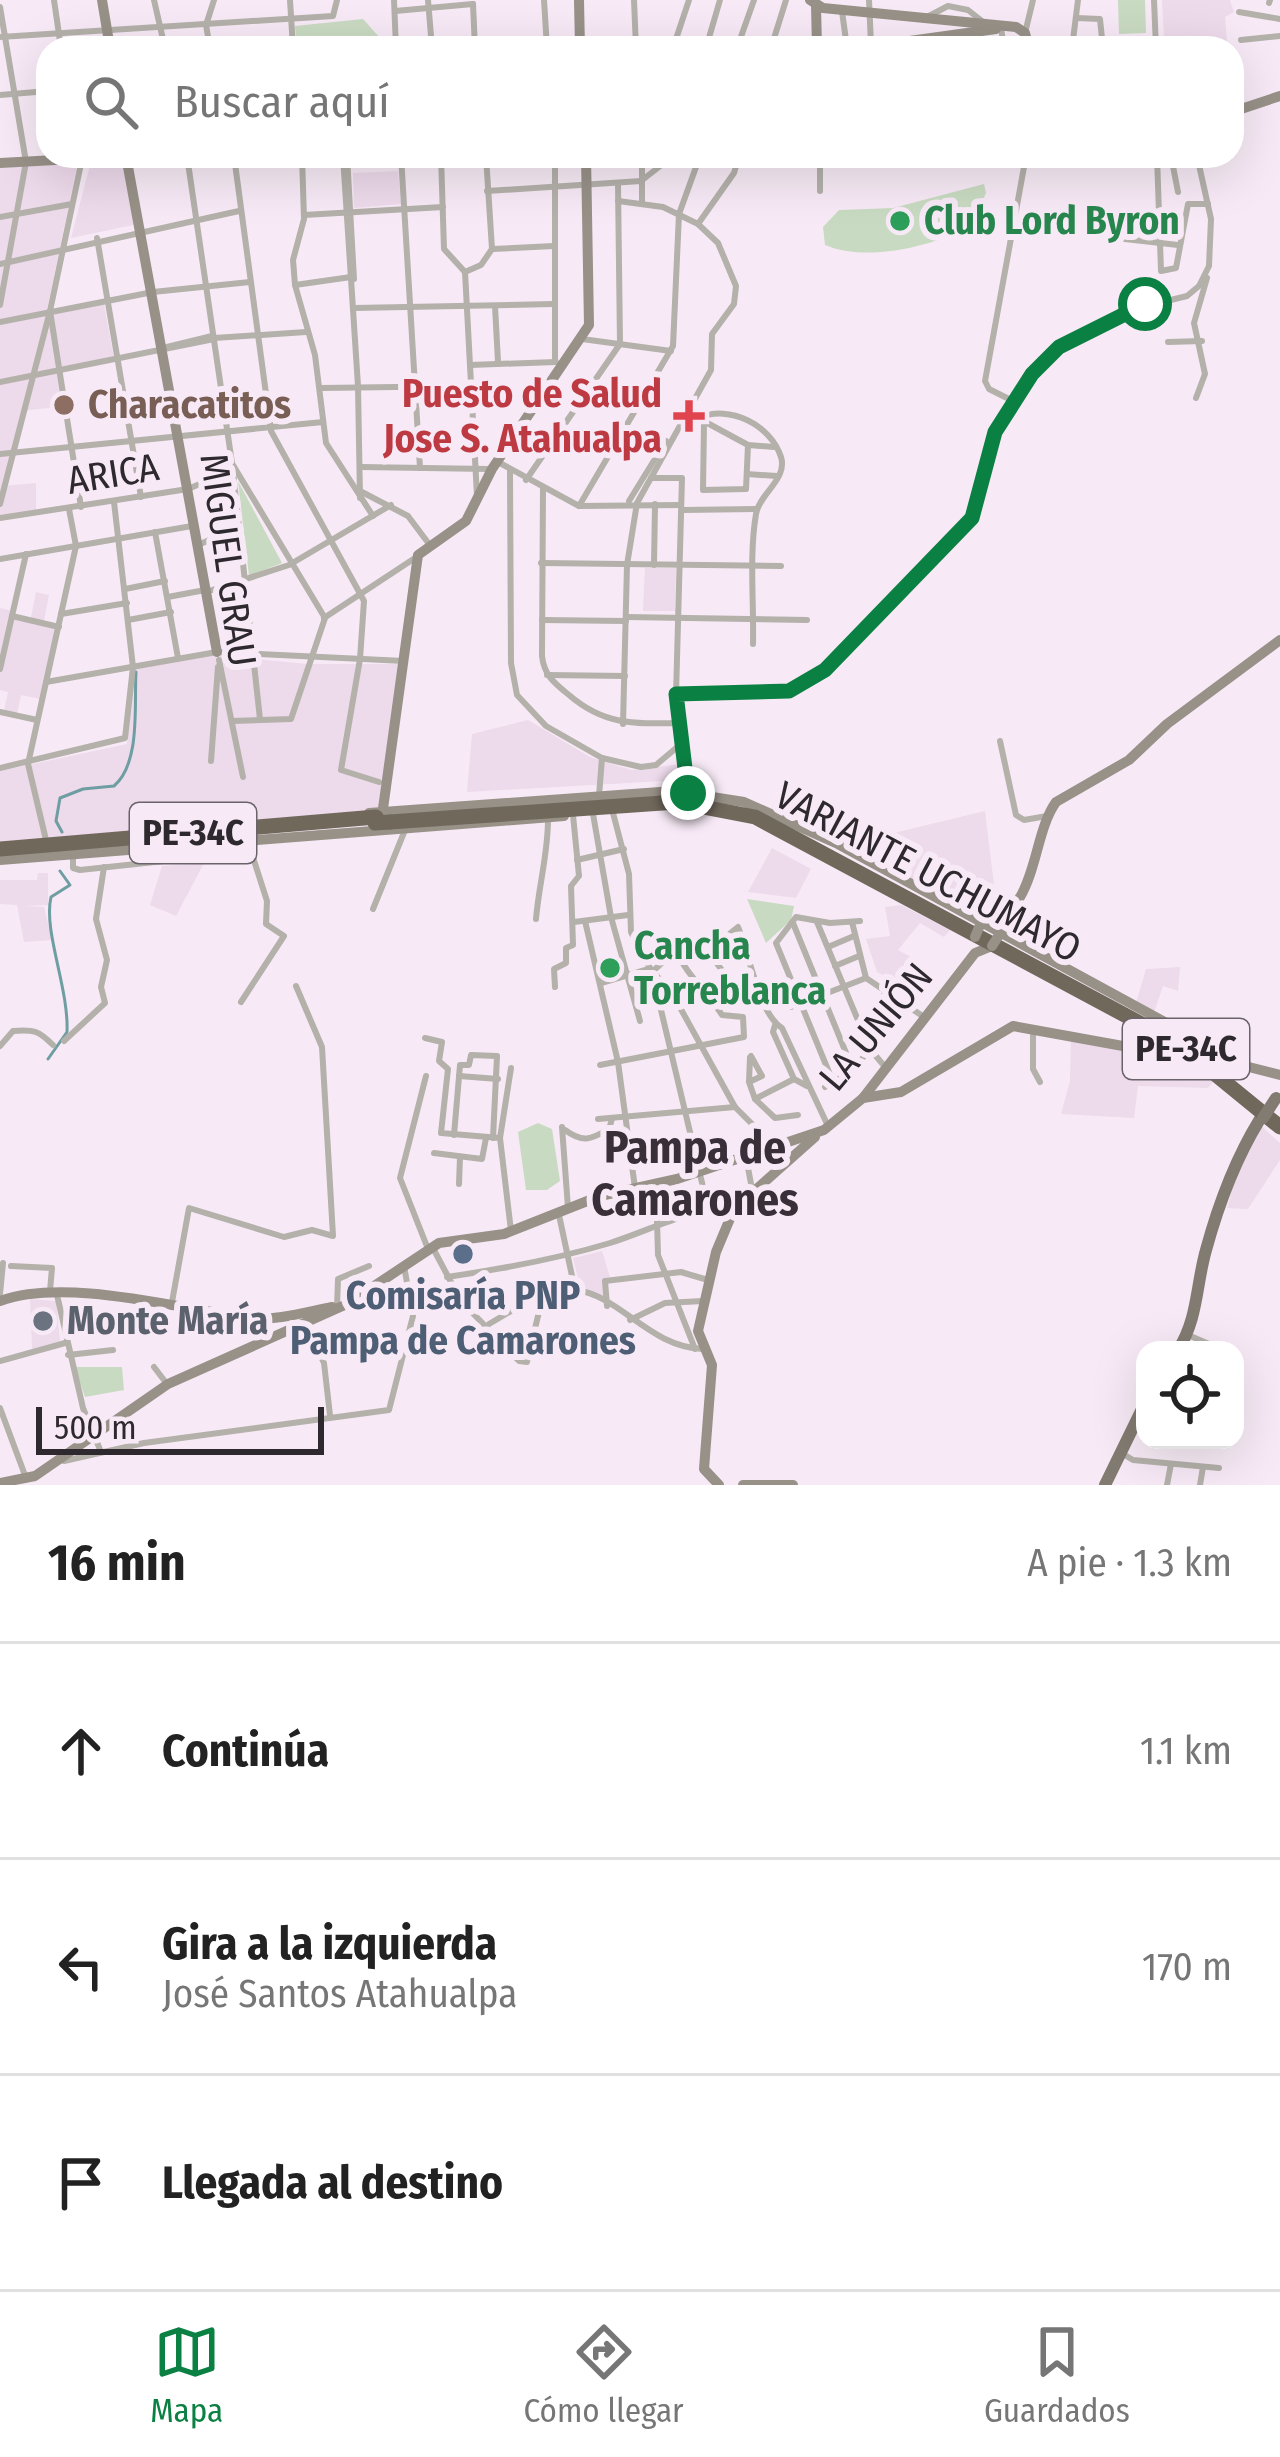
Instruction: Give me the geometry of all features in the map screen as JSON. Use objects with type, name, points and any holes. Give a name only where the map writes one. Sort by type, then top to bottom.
[{"type":"highway","name":"VARIANTE UCHUMAYO","points":[[0,852],[697,797],[746,807],[1178,1043],[1269,1120]]},
{"type":"highway","name":"VARIANTE UCHUMAYO","points":[[386,822],[700,804],[755,817],[811,841]]},
{"type":"highway","points":[[474,824],[571,813]]},
{"type":"highway","points":[[811,841],[900,890]]},
{"type":"main road","points":[[102,0],[108,36]]},
{"type":"main road","points":[[579,0],[580,36]]},
{"type":"main road","points":[[817,36],[818,3],[868,6],[982,28],[1006,27],[1019,36]]},
{"type":"main road","points":[[967,36],[982,28]]},
{"type":"main road","points":[[1244,108],[1280,95]]},
{"type":"main road","points":[[0,164],[36,161]]},
{"type":"main road","name":"MIGUEL GRAU","points":[[130,168],[218,656]]},
{"type":"main road","points":[[386,822],[418,555],[466,521],[494,465],[559,362],[581,339],[590,311],[586,168]]},
{"type":"main road","points":[[978,931],[999,917],[1028,884],[1047,816],[1061,798],[1129,760],[1166,724],[1280,640]]},
{"type":"main road","name":"VARIANTE UCHUMAYO","points":[[0,852],[46,840],[386,822],[599,796],[686,791],[768,810],[900,890]]},
{"type":"main road","points":[[0,852],[50,857],[253,844],[386,822],[474,824],[571,813],[685,808],[754,824],[900,890],[1194,1049],[1228,1062],[1278,1093],[1269,1120],[1240,1155],[1206,1251],[1184,1341]]},
{"type":"main road","points":[[995,940],[999,917]]},
{"type":"main road","name":"LA UNIÓN","points":[[975,953],[978,931]]},
{"type":"main road","points":[[995,940],[1194,1049]]},
{"type":"main road","name":"LA UNIÓN","points":[[815,1134],[863,1098],[975,953],[995,940]]},
{"type":"main road","points":[[863,1098],[902,1092],[1012,1025],[1194,1049]]},
{"type":"main road","name":"VARIANTE UCHUMAYO","points":[[1194,1049],[1269,1120],[1280,1137]]},
{"type":"main road","points":[[0,1483],[27,1480],[167,1384],[305,1325],[430,1248],[511,1231],[563,1209],[815,1134]]},
{"type":"main road","points":[[718,1485],[704,1469],[712,1365],[701,1349],[698,1330],[708,1280],[734,1209],[815,1134]]},
{"type":"main road","points":[[0,1298],[53,1295],[251,1318],[339,1307]]},
{"type":"main road","points":[[1105,1485],[1136,1431]]},
{"type":"main road","points":[[743,1485],[794,1485]]},
{"type":"street","points":[[54,0],[59,34]]},
{"type":"street","points":[[154,0],[162,36]]},
{"type":"street","points":[[208,36],[206,25],[214,0]]},
{"type":"street","points":[[290,0],[292,36]]},
{"type":"street","points":[[394,0],[396,36]]},
{"type":"street","points":[[544,0],[546,36]]},
{"type":"street","points":[[634,0],[636,36]]},
{"type":"street","points":[[677,36],[689,0]]},
{"type":"street","points":[[710,36],[721,0]]},
{"type":"street","points":[[741,36],[754,0]]},
{"type":"street","points":[[775,36],[786,0]]},
{"type":"street","points":[[968,10],[974,0]]},
{"type":"street","points":[[1029,36],[1034,0]]},
{"type":"street","points":[[1074,36],[1078,0]]},
{"type":"street","points":[[1154,0],[1157,36]]},
{"type":"street","points":[[395,11],[473,2],[475,36]]},
{"type":"street","points":[[927,17],[948,3],[968,10],[982,28],[982,36]]},
{"type":"street","points":[[429,4],[431,36]]},
{"type":"street","points":[[3,37],[333,16],[337,5]]},
{"type":"street","points":[[839,5],[845,36]]},
{"type":"street","points":[[868,6],[869,36]]},
{"type":"street","points":[[0,7],[26,162],[0,305]]},
{"type":"street","points":[[1239,12],[1280,19]]},
{"type":"street","points":[[1262,38],[1267,16]]},
{"type":"street","points":[[1077,18],[1100,19],[1102,36]]},
{"type":"street","points":[[1005,36],[1006,27]]},
{"type":"street","points":[[1244,40],[1280,36]]},
{"type":"street","points":[[0,95],[36,92]]},
{"type":"street","points":[[0,504],[50,311],[79,168]]},
{"type":"street","points":[[190,168],[233,467],[260,719]]},
{"type":"street","points":[[235,168],[269,427],[362,593],[360,659],[341,770],[379,782]]},
{"type":"street","points":[[302,168],[304,215],[293,260],[295,285],[320,388],[326,443],[373,516]]},
{"type":"street","points":[[346,168],[360,493]]},
{"type":"street","points":[[402,168],[420,468]]},
{"type":"street","points":[[441,168],[444,248],[465,272],[478,498]]},
{"type":"street","points":[[465,272],[481,265],[492,249],[486,168]]},
{"type":"street","points":[[470,364],[559,362],[555,168]]},
{"type":"street","points":[[641,168],[642,201]]},
{"type":"street","points":[[487,191],[641,182],[658,168]]},
{"type":"street","points":[[579,506],[671,351],[679,214],[696,168]]},
{"type":"street","points":[[698,224],[735,168]]},
{"type":"street","points":[[820,168],[820,190]]},
{"type":"street","points":[[1011,400],[988,389],[985,381],[1024,168]]},
{"type":"street","points":[[1159,168],[1161,271],[1174,271],[1188,204],[1208,204]]},
{"type":"street","points":[[1160,183],[1177,188],[1173,168]]},
{"type":"street","points":[[1196,398],[1204,381],[1202,341],[1194,323],[1208,268],[1208,204],[1200,168]]},
{"type":"street","points":[[526,480],[620,344],[618,184]]},
{"type":"street","points":[[619,201],[642,201],[698,224],[724,253],[736,297],[714,328],[714,363],[637,503],[627,565],[623,724]]},
{"type":"street","points":[[0,217],[72,204]]},
{"type":"street","points":[[304,215],[443,207]]},
{"type":"street","points":[[0,264],[97,238],[239,211]]},
{"type":"street","points":[[97,238],[140,497]]},
{"type":"street","points":[[1116,238],[1179,245]]},
{"type":"street","points":[[492,249],[555,246]]},
{"type":"street","points":[[676,694],[789,691],[825,670],[972,518],[995,432],[1011,400],[1059,347],[1121,312],[1187,296],[1208,268]]},
{"type":"street","points":[[295,285],[352,277]]},
{"type":"street","points":[[0,322],[106,299],[250,282]]},
{"type":"street","points":[[354,308],[556,304]]},
{"type":"street","points":[[495,306],[498,364]]},
{"type":"street","points":[[50,311],[82,507]]},
{"type":"street","points":[[0,382],[214,337],[307,332]]},
{"type":"street","points":[[581,339],[671,351]]},
{"type":"street","points":[[1168,342],[1202,341]]},
{"type":"street","points":[[320,388],[471,386]]},
{"type":"street","points":[[701,421],[716,411],[735,415],[765,432],[782,462],[756,509],[752,644]]},
{"type":"street","points":[[687,412],[748,445],[774,447]]},
{"type":"street","points":[[701,421],[703,490],[746,489],[748,445]]},
{"type":"street","points":[[0,454],[322,422]]},
{"type":"street","points":[[614,505],[632,499],[680,424]]},
{"type":"street","points":[[361,467],[476,469],[494,465],[579,506],[637,503],[756,509]]},
{"type":"street","points":[[233,467],[323,621]]},
{"type":"street","name":"ARICA","points":[[0,518],[188,489],[233,467]]},
{"type":"street","points":[[510,470],[512,663],[517,695],[530,715],[602,758],[641,767],[664,760],[682,743]]},
{"type":"street","points":[[747,474],[777,476]]},
{"type":"street","points":[[651,478],[682,478],[676,694],[685,808]]},
{"type":"street","points":[[543,488],[542,620],[547,675],[586,710],[623,724],[678,723]]},
{"type":"street","points":[[360,493],[391,505],[431,547]]},
{"type":"street","points":[[0,768],[124,740],[133,667],[114,502]]},
{"type":"street","points":[[654,565],[655,504]]},
{"type":"street","points":[[168,597],[243,584],[334,541],[391,505]]},
{"type":"street","points":[[46,840],[28,764],[76,546],[69,508]]},
{"type":"street","points":[[0,559],[195,525]]},
{"type":"street","points":[[198,545],[237,528]]},
{"type":"street","points":[[155,532],[178,658]]},
{"type":"street","points":[[423,535],[445,537]]},
{"type":"street","points":[[0,669],[26,554]]},
{"type":"street","points":[[232,721],[291,718],[323,621],[418,555]]},
{"type":"street","points":[[541,563],[781,566]]},
{"type":"street","points":[[125,589],[165,581]]},
{"type":"street","points":[[62,614],[127,603]]},
{"type":"street","points":[[128,620],[171,612]]},
{"type":"street","points":[[12,616],[58,627]]},
{"type":"street","points":[[542,620],[680,616],[807,620]]},
{"type":"street","points":[[46,682],[178,658],[252,655],[404,661]]},
{"type":"street","points":[[218,656],[243,777]]},
{"type":"street","name":"MIGUEL GRAU","points":[[211,761],[218,656]]},
{"type":"street","points":[[547,675],[625,676]]},
{"type":"street","points":[[0,712],[37,720]]},
{"type":"street","points":[[1000,741],[1016,815],[1024,820],[1047,816]]},
{"type":"street","points":[[599,796],[602,758]]},
{"type":"street","points":[[556,987],[554,969],[566,963],[574,922],[571,886],[579,876],[571,813]]},
{"type":"street","points":[[613,813],[630,884],[628,915],[651,971],[708,1208]]},
{"type":"street","points":[[593,814],[611,917],[640,1021]]},
{"type":"street","points":[[536,919],[540,880],[548,867],[548,819]]},
{"type":"street","points":[[373,909],[386,822]]},
{"type":"street","points":[[73,855],[75,869],[253,844],[267,901],[266,924],[284,936],[242,1002]]},
{"type":"street","points":[[577,860],[623,849]]},
{"type":"street","points":[[64,1041],[105,1003],[100,987],[107,959],[96,919],[104,867]]},
{"type":"street","points":[[574,922],[628,915]]},
{"type":"street","points":[[905,1005],[853,1070],[829,1084],[776,943],[796,917],[856,921],[854,936],[866,978],[926,1018]]},
{"type":"street","points":[[585,921],[618,1062],[635,1188]]},
{"type":"street","points":[[818,922],[870,1049],[886,1068]]},
{"type":"street","points":[[793,923],[853,1070]]},
{"type":"street","points":[[757,993],[737,991],[708,951],[738,927],[760,980],[757,993],[775,1025],[782,1028],[828,1127]]},
{"type":"street","points":[[827,947],[854,936]]},
{"type":"street","points":[[600,984],[651,971],[676,950],[683,968],[704,986],[722,1015],[742,1018],[744,1037],[600,1065]]},
{"type":"street","points":[[835,967],[860,956]]},
{"type":"street","points":[[651,971],[672,993],[736,1108],[775,1147]]},
{"type":"street","points":[[791,1007],[866,978]]},
{"type":"street","points":[[172,1306],[186,1209],[284,1238],[312,1230],[332,1236],[322,1047],[296,986]]},
{"type":"street","points":[[860,1025],[886,992]]},
{"type":"street","points":[[775,1025],[772,1032],[794,1079],[812,1089]]},
{"type":"street","points":[[1033,1028],[1033,1069],[1040,1082]]},
{"type":"street","points":[[0,1046],[13,1031],[29,1029],[42,1032],[53,1045]]},
{"type":"street","points":[[424,1038],[442,1042],[439,1061],[448,1069],[441,1131],[493,1138]]},
{"type":"street","points":[[785,1059],[795,1054]]},
{"type":"street","points":[[454,1135],[464,1077],[460,1065],[470,1065],[471,1055],[497,1056],[493,1138],[511,1231]]},
{"type":"street","points":[[437,1156],[482,1159],[493,1138],[512,1068]]},
{"type":"street","points":[[426,1076],[400,1178],[430,1248],[461,1301],[489,1324],[519,1361],[527,1362],[543,1294]]},
{"type":"street","points":[[464,1077],[499,1079]]},
{"type":"street","points":[[598,1119],[736,1108],[794,1079]]},
{"type":"street","points":[[749,1082],[756,1101],[775,1118],[797,1115]]},
{"type":"street","points":[[604,1158],[611,1119]]},
{"type":"street","points":[[575,1290],[565,1254],[566,1132],[582,1141],[609,1129]]},
{"type":"street","points":[[745,1155],[752,1189]]},
{"type":"street","points":[[459,1184],[460,1156]]},
{"type":"street","points":[[656,1184],[655,1227],[667,1272],[701,1349]]},
{"type":"street","points":[[447,1277],[565,1254],[708,1208],[734,1209]]},
{"type":"street","points":[[0,1298],[7,1264],[52,1268],[64,1343],[101,1452]]},
{"type":"street","points":[[339,1307],[338,1279],[369,1266]]},
{"type":"street","points":[[50,1466],[101,1452],[393,1407],[413,1316],[404,1266]]},
{"type":"street","points":[[607,1306],[605,1281],[667,1272],[708,1280]]},
{"type":"street","points":[[489,1324],[543,1294],[575,1290],[670,1345],[701,1349]]},
{"type":"street","points":[[630,1320],[678,1302],[703,1301]]},
{"type":"street","points":[[305,1325],[324,1363],[330,1415]]},
{"type":"street","points":[[1188,1334],[1203,1341]]},
{"type":"street","points":[[0,1361],[64,1343]]},
{"type":"street","points":[[68,1355],[112,1350]]},
{"type":"street","points":[[154,1367],[167,1384]]},
{"type":"street","points":[[0,1408],[27,1480]]},
{"type":"street","points":[[0,1440],[10,1437]]},
{"type":"street","points":[[1121,1453],[1133,1460],[1219,1468]]},
{"type":"street","points":[[1168,1485],[1171,1464]]},
{"type":"street","points":[[1200,1485],[1202,1466]]},
{"type":"shaded area","points":[[1162,0],[1230,0],[1234,12],[1225,17],[1227,36],[1164,36]]},
{"type":"shaded area","points":[[0,167],[77,168],[46,314],[104,304],[114,359],[61,372],[65,406],[21,411],[3,486],[36,483],[36,512],[0,517]]},
{"type":"shaded area","points":[[89,168],[126,168],[138,224],[71,238]]},
{"type":"shaded area","points":[[398,171],[401,204],[354,208],[353,173]]},
{"type":"shaded area","points":[[645,568],[676,568],[675,611],[643,611]]},
{"type":"shaded area","points":[[36,592],[49,595],[43,626],[55,629],[40,699],[21,695],[17,714],[4,711],[8,692],[0,690],[0,608],[12,611],[11,619],[30,623]]},
{"type":"shaded area","points":[[213,655],[308,664],[400,664],[380,810],[0,842],[0,771],[127,744],[134,669]]},
{"type":"shaded area","points":[[528,720],[590,757],[631,770],[681,764],[681,780],[467,792],[472,734]]},
{"type":"shaded area","points":[[985,811],[994,885],[937,896],[853,848],[852,843]]},
{"type":"shaded area","points":[[772,848],[811,869],[796,898],[748,892]]},
{"type":"shaded area","points":[[204,863],[176,916],[150,905],[162,866]]},
{"type":"shaded area","points":[[38,873],[48,873],[48,905],[23,906],[44,907],[52,940],[24,942],[17,905],[0,904],[0,880],[37,880]]},
{"type":"shaded area","points":[[901,905],[950,930],[944,937],[920,923],[898,950],[922,963],[907,989],[877,972],[866,939],[890,936],[885,907]]},
{"type":"shaded area","points":[[1180,967],[1178,991],[1163,986],[1154,1012],[1136,1003],[1146,969]]},
{"type":"shaded area","points":[[1071,1039],[1193,1068],[1213,1082],[1208,1088],[1138,1086],[1134,1118],[1061,1114],[1070,1081]]},
{"type":"shaded area","points":[[1260,1125],[1280,1143],[1280,1160],[1248,1209],[1227,1208],[1244,1150]]},
{"type":"shaded area","points":[[602,1251],[610,1277],[604,1278],[604,1298],[580,1287],[573,1258]]},
{"type":"shaded area","points":[[30,1299],[56,1301],[60,1341],[32,1349]]},
{"type":"green space","points":[[1118,0],[1145,0],[1146,33],[1119,34]]},
{"type":"green space","points":[[363,19],[378,36],[296,36],[295,26]]},
{"type":"green space","name":"Club Lord Byron","points":[[984,184],[986,193],[972,226],[956,233],[919,246],[880,252],[825,245],[823,227],[839,210],[893,208]]},
{"type":"green space","points":[[238,481],[282,563],[249,576]]},
{"type":"green space","points":[[747,899],[794,906],[791,920],[766,943]]},
{"type":"green space","points":[[538,1123],[552,1129],[560,1181],[547,1190],[526,1190],[518,1132]]},
{"type":"green space","points":[[75,1367],[122,1367],[124,1390],[85,1397]]},
{"type":"waterway","points":[[62,832],[56,821],[60,798],[83,789],[114,786],[123,776],[132,748],[136,672]]},
{"type":"waterway","points":[[48,1059],[67,1032],[49,911],[51,897],[70,885],[60,871]]},
{"type":"place","name":"Club Lord Byron","points":[[900,221]]},
{"type":"place","name":"Characatitos","points":[[64,405]]},
{"type":"place","name":"Puesto de Salud Jose S. Atahualpa","points":[[689,416]]},
{"type":"place","name":"Cancha Torreblanca","points":[[610,968]]},
{"type":"place","name":"Comisaría PNP Pampa de Camarones","points":[[463,1254]]},
{"type":"place","name":"Monte María","points":[[43,1321]]},
{"type":"district","name":"Pampa de Camarones","points":[[695,1174]]},
{"type":"route","points":[[688,793],[676,694],[789,691],[825,670],[972,518],[995,432],[1032,374],[1059,347],[1145,304]]}]
